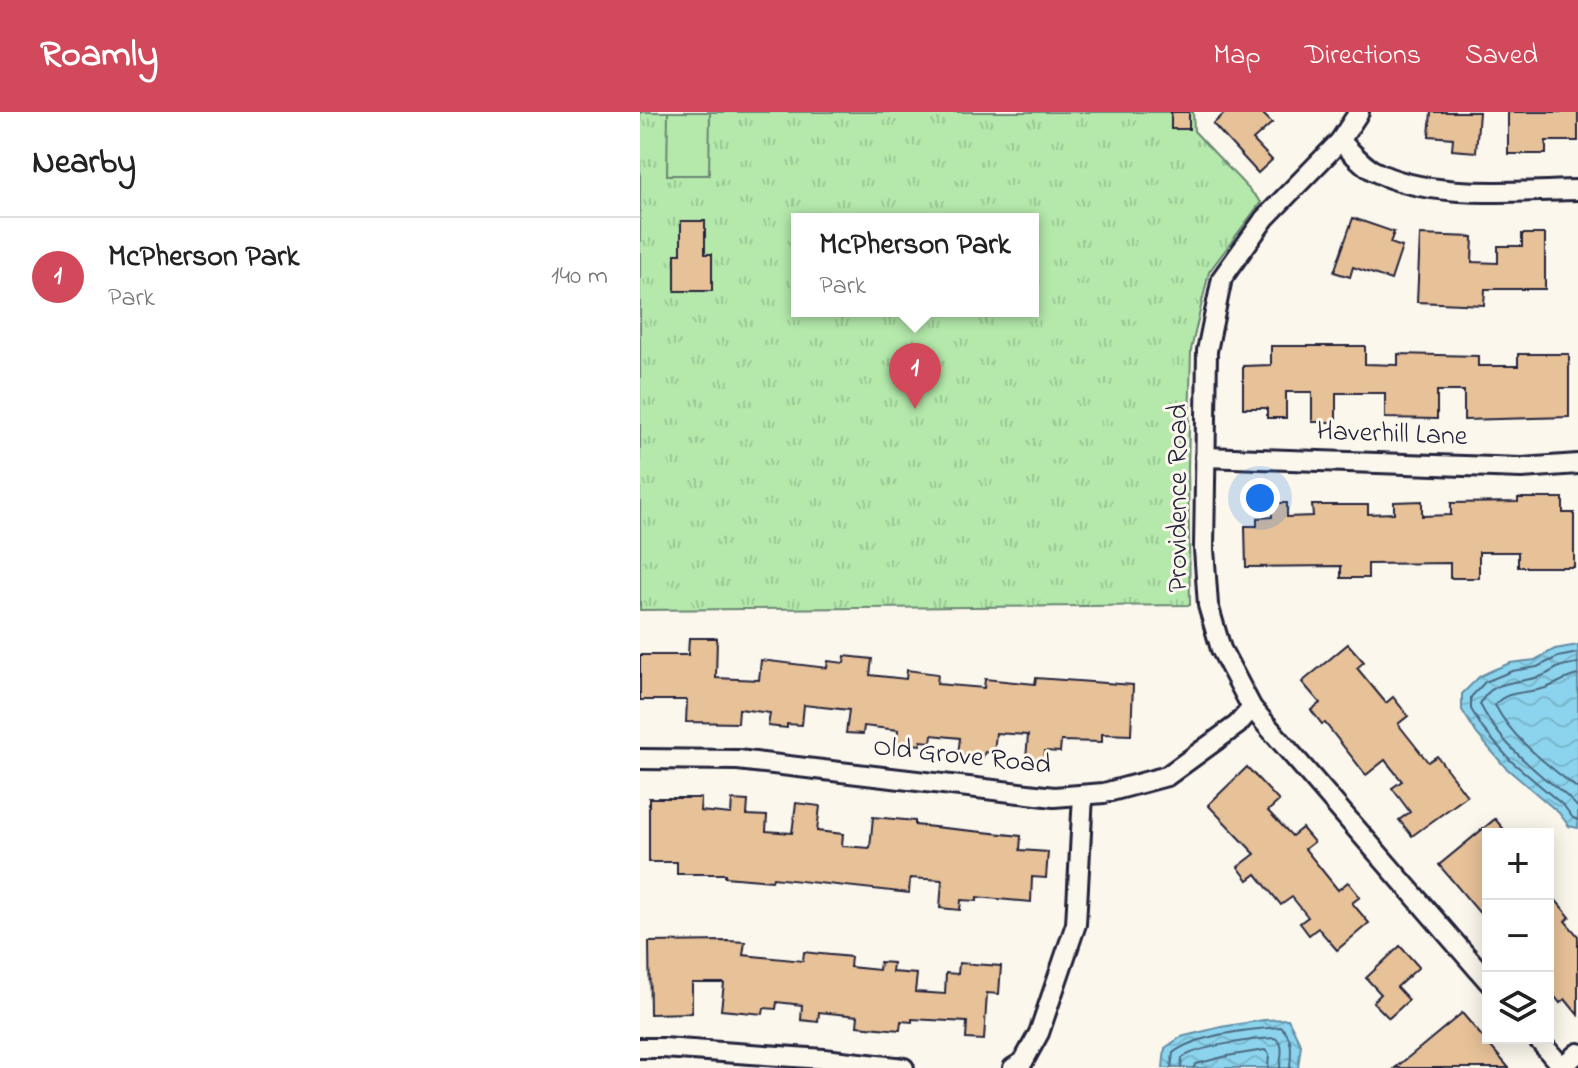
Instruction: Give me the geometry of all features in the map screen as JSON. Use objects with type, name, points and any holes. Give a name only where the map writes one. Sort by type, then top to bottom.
[{"type":"street","name":"Providence Road","points":[[1359,112],[1340,141],[1265,218],[1222,278],[1207,351],[1204,549],[1208,605],[1221,649],[1252,708],[1482,974]]},
{"type":"street","points":[[1340,141],[1371,169],[1411,185],[1475,192],[1578,190]]},
{"type":"street","name":"Haverhill Lane","points":[[1205,457],[1522,468],[1578,464]]},
{"type":"street","name":"Old Grove Road","points":[[640,759],[738,760],[1054,797],[1083,795],[1104,793],[1167,776],[1237,725],[1252,708]]},
{"type":"street","points":[[1018,1065],[1039,1033],[1076,924],[1083,795]]},
{"type":"street","points":[[1542,1044],[1562,1068],[1578,1053]]},
{"type":"street","points":[[640,1048],[824,1059],[904,1068]]},
{"type":"green space","points":[[640,112],[1193,112],[1194,131],[1261,202],[1209,272],[1191,350],[1188,468],[1190,605],[640,610]]},
{"type":"green space","points":[[668,112],[710,112],[709,175],[667,175]]},
{"type":"water","points":[[1578,645],[1578,828],[1569,826],[1559,813],[1505,767],[1477,734],[1462,710],[1462,694],[1480,676],[1493,670],[1510,663],[1535,660],[1555,649]]},
{"type":"water","points":[[1288,1019],[1301,1045],[1298,1068],[1163,1068],[1165,1048],[1181,1037],[1221,1027]]},
{"type":"building","points":[[1171,112],[1189,112],[1189,129],[1171,129]]},
{"type":"building","points":[[1226,112],[1261,112],[1272,123],[1253,140],[1272,160],[1258,173],[1213,124]]},
{"type":"building","points":[[1431,112],[1479,112],[1476,152],[1452,150],[1453,138],[1429,136]]},
{"type":"building","points":[[1508,112],[1578,112],[1578,141],[1546,141],[1546,154],[1508,154]]},
{"type":"building","points":[[1353,218],[1394,232],[1390,243],[1402,247],[1391,280],[1353,267],[1350,277],[1334,272]]},
{"type":"building","points":[[681,221],[705,221],[705,254],[712,254],[712,291],[675,291],[675,254],[681,254]]},
{"type":"building","points":[[1522,234],[1545,234],[1545,289],[1485,289],[1484,305],[1417,302],[1420,235],[1473,237],[1472,262],[1498,263],[1498,246],[1522,246]]},
{"type":"building","points":[[1271,346],[1365,346],[1365,364],[1398,365],[1398,354],[1478,356],[1478,366],[1518,366],[1518,354],[1569,354],[1569,417],[1464,420],[1464,391],[1437,391],[1437,419],[1385,418],[1385,393],[1336,393],[1336,422],[1312,422],[1312,392],[1286,392],[1286,418],[1267,418],[1267,408],[1243,408],[1243,366],[1271,365]]},
{"type":"building","points":[[1518,498],[1563,498],[1563,513],[1574,513],[1574,567],[1518,567],[1518,552],[1479,552],[1479,578],[1450,578],[1450,563],[1368,564],[1368,578],[1341,578],[1341,566],[1246,567],[1245,526],[1257,526],[1257,518],[1272,517],[1271,503],[1287,503],[1287,517],[1313,516],[1312,505],[1368,505],[1368,514],[1394,513],[1394,502],[1422,501],[1422,516],[1451,515],[1451,503],[1518,502]]},
{"type":"building","points":[[689,638],[717,638],[716,678],[759,680],[761,660],[827,668],[828,661],[844,663],[845,656],[872,659],[870,675],[906,679],[907,670],[938,674],[937,684],[984,688],[985,679],[1035,684],[1036,678],[1133,685],[1131,735],[1102,734],[1102,742],[1061,741],[1060,752],[1045,751],[1044,760],[1026,759],[1028,735],[996,733],[994,753],[985,752],[983,757],[958,755],[960,738],[932,735],[931,742],[921,741],[920,745],[897,742],[898,730],[864,726],[863,734],[846,733],[849,710],[804,705],[802,725],[787,724],[787,728],[768,726],[770,713],[739,709],[738,723],[686,722],[687,700],[640,700],[640,655],[688,655]]},
{"type":"building","points":[[1348,644],[1364,662],[1357,668],[1386,703],[1393,697],[1408,716],[1398,724],[1428,762],[1437,756],[1467,796],[1412,836],[1399,820],[1410,812],[1392,788],[1402,781],[1385,760],[1366,775],[1311,710],[1320,703],[1302,682]]},
{"type":"building","points":[[1247,767],[1279,801],[1268,811],[1292,836],[1302,828],[1314,842],[1305,849],[1338,890],[1348,882],[1360,897],[1352,903],[1369,923],[1337,950],[1318,928],[1309,935],[1300,923],[1308,917],[1292,897],[1281,905],[1256,874],[1248,880],[1238,867],[1255,854],[1208,805]]},
{"type":"building","points":[[649,798],[701,798],[700,811],[731,814],[732,800],[748,801],[747,815],[767,816],[766,831],[792,833],[796,803],[820,806],[817,831],[843,834],[842,846],[870,848],[873,817],[915,821],[915,825],[1021,836],[1020,850],[1048,852],[1046,878],[1032,877],[1031,902],[977,897],[977,901],[961,900],[960,910],[940,908],[942,880],[910,878],[909,893],[773,878],[772,881],[725,877],[725,874],[677,874],[677,862],[649,862]]},
{"type":"building","points":[[1495,819],[1503,828],[1484,828]]},
{"type":"building","points":[[1482,830],[1482,916],[1439,865]]},
{"type":"building","points":[[1554,898],[1570,917],[1565,921],[1578,936],[1578,1015],[1565,999],[1560,1003],[1554,996]]},
{"type":"building","points":[[649,942],[745,942],[743,955],[803,961],[804,952],[851,957],[850,967],[879,970],[880,962],[893,963],[892,972],[917,974],[915,992],[945,994],[946,973],[958,974],[959,963],[1001,966],[999,994],[987,993],[984,1040],[966,1039],[967,1022],[912,1019],[912,1022],[901,1021],[900,1030],[857,1026],[858,1016],[819,1012],[818,1022],[801,1020],[802,1005],[777,1002],[776,1009],[764,1008],[763,1014],[721,1010],[724,983],[692,983],[692,1013],[650,1014]]},
{"type":"building","points":[[1400,946],[1419,967],[1397,987],[1409,1000],[1389,1018],[1373,1002],[1381,994],[1366,978]]},
{"type":"building","points":[[1462,1013],[1482,1036],[1482,1044],[1488,1044],[1509,1068],[1395,1068]]},
{"type":"place","name":"McPherson Park","points":[[915,409]]}]
